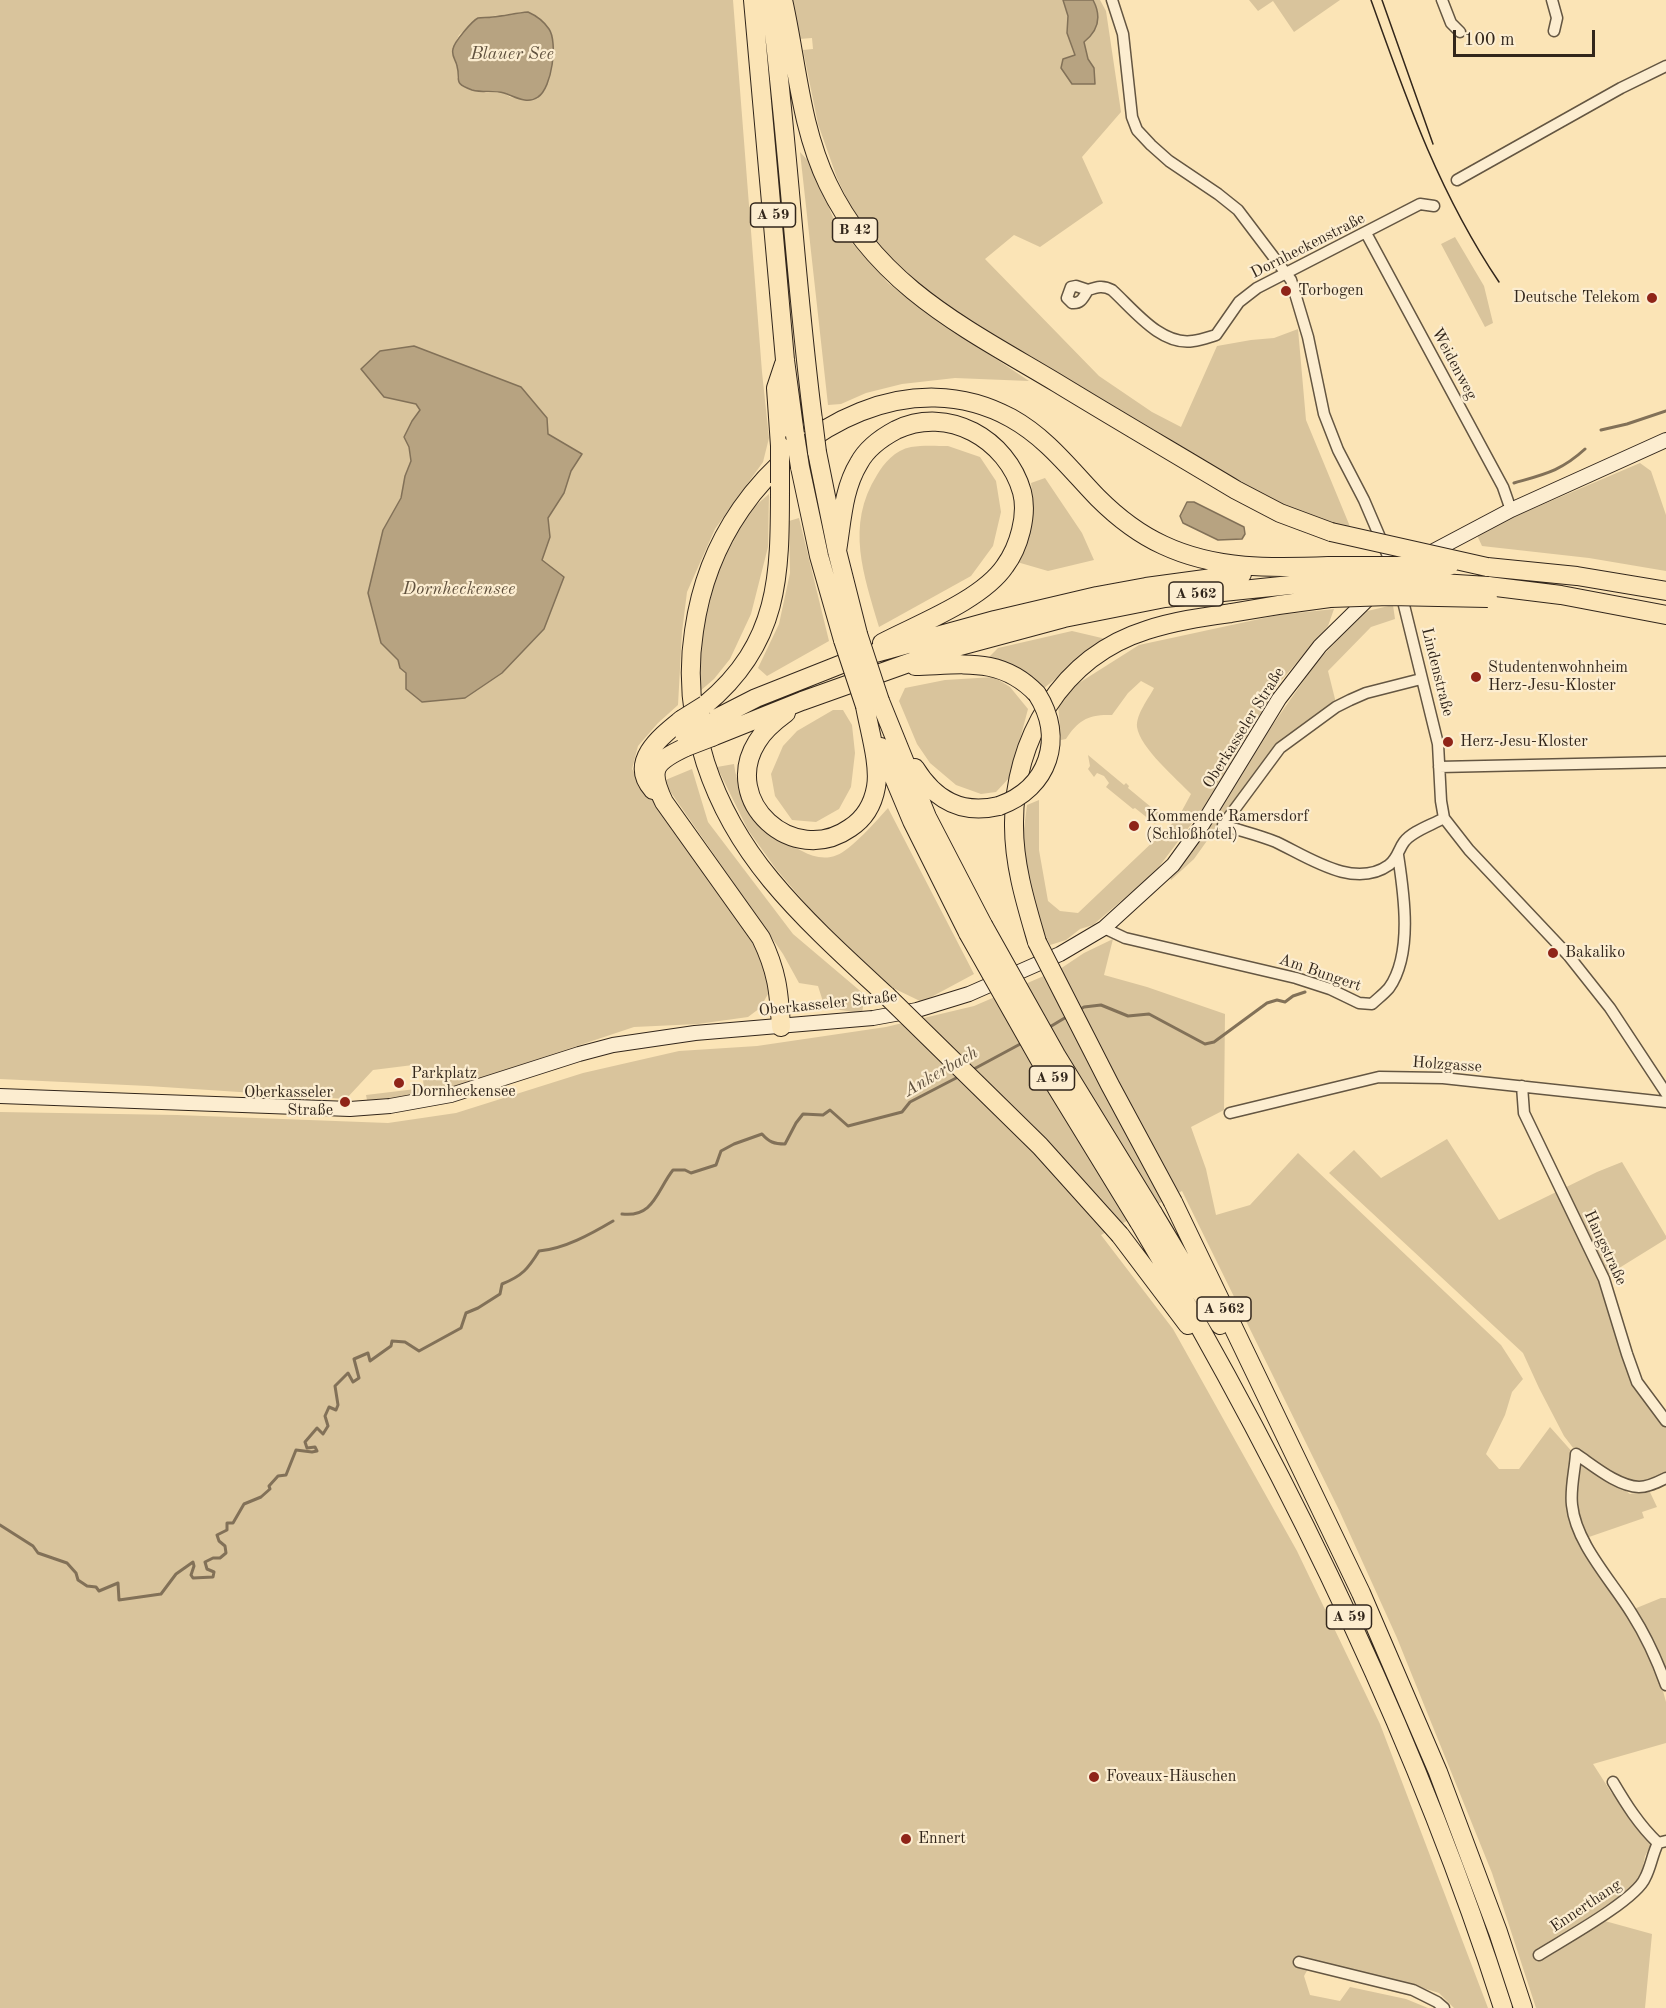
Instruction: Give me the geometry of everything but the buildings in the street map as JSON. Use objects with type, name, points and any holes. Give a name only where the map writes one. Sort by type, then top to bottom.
[{"type":"highway","name":"A 59","points":[[753,0],[785,360],[800,467],[828,554],[851,637],[912,821],[975,929],[1056,1055],[1146,1217],[1304,1523],[1375,1674],[1449,1852],[1503,2008]]},
{"type":"highway","name":"A 59","points":[[770,0],[800,294],[802,334],[828,554]]},
{"type":"highway","name":"B 42","points":[[783,0],[801,101],[814,148],[836,201],[857,233],[896,278],[927,304],[1236,490],[1280,513],[1331,532],[1487,567]]},
{"type":"highway","points":[[708,721],[728,683],[748,659],[769,615],[775,592],[778,567],[780,483],[776,388],[785,360]]},
{"type":"highway","name":"A 59","points":[[1234,1390],[1120,1235],[1040,1146],[797,909],[770,879],[744,844],[715,789],[695,729],[691,704],[691,661],[696,613],[704,586],[726,534],[745,504],[771,474],[813,438],[852,414],[908,399],[937,397],[965,401],[1002,413],[1040,437],[1115,514],[1161,544],[1209,562],[1242,567],[1288,567]]},
{"type":"highway","points":[[828,554],[857,466],[877,442],[901,428],[914,424],[942,422],[968,429],[985,438],[1000,451],[1010,466],[1022,493],[1022,526],[1015,548],[1005,567],[993,579],[956,605],[857,658]]},
{"type":"highway","points":[[781,1027],[777,978],[772,960],[761,938],[664,802],[645,781],[646,758],[662,736],[684,734],[756,698],[857,658],[995,620],[1146,587],[1288,567]]},
{"type":"highway","name":"A 562","points":[[1288,567],[1329,582]]},
{"type":"highway","name":"A 562","points":[[664,802],[655,784],[657,769],[684,734],[708,721],[802,701],[945,650],[1064,618],[1166,598],[1487,567],[1577,576],[1666,591]]},
{"type":"highway","points":[[1329,582],[1389,596],[1488,592],[1666,616]]},
{"type":"highway","name":"A 562","points":[[1275,1416],[1173,1202],[1037,942],[1017,864],[1014,827],[1016,785],[1024,751],[1052,698],[1073,674],[1093,657],[1145,630],[1191,619],[1300,601],[1329,582]]},
{"type":"highway","points":[[890,726],[923,779],[936,794],[963,807],[999,806],[1029,789],[1040,776],[1048,759],[1052,740],[1049,720],[1037,694],[1016,676],[991,666],[975,664],[898,666]]},
{"type":"highway","points":[[802,701],[769,727],[756,742],[749,759],[747,779],[751,797],[767,822],[791,837],[810,840],[829,838],[846,831],[860,819],[871,804],[877,786],[873,704]]},
{"type":"highway","name":"A 59","points":[[873,704],[890,726],[975,929]]},
{"type":"highway","name":"A 59","points":[[1146,1217],[1275,1416],[1361,1593],[1438,1772],[1498,1932],[1523,2008]]},
{"type":"street","name":"Lindenstraße","points":[[1112,0],[1123,34],[1132,117],[1137,130],[1169,161],[1238,210],[1291,280],[1308,337],[1324,414],[1338,450],[1364,500],[1395,573],[1409,622],[1436,734],[1444,818]]},
{"type":"street","points":[[1442,0],[1450,23],[1460,32]]},
{"type":"street","points":[[1552,0],[1557,18],[1554,31]]},
{"type":"street","points":[[1461,182],[1621,88],[1666,66]]},
{"type":"street","name":"Dornheckenstraße","points":[[1088,291],[1099,286],[1106,287],[1160,333],[1180,341],[1193,342],[1216,335],[1246,296],[1257,288],[1420,204],[1434,206]]},
{"type":"street","name":"Weidenweg","points":[[1366,233],[1503,487],[1511,510]]},
{"type":"street","name":"Oberkasseler Straße","points":[[0,1096],[350,1109],[390,1106],[451,1095],[579,1054],[613,1046],[695,1033],[873,1018],[941,1003],[969,994],[1060,954],[1104,928],[1173,865],[1189,845],[1259,729],[1300,671],[1320,646],[1395,573],[1511,510],[1666,441]]},
{"type":"street","points":[[1421,679],[1366,693],[1350,700],[1336,707],[1280,748],[1223,825],[1259,836],[1349,873],[1360,874],[1374,872],[1389,865],[1398,855],[1404,842],[1444,818],[1469,850],[1568,955],[1610,1008],[1666,1093]]},
{"type":"street","points":[[1439,768],[1666,762]]},
{"type":"street","name":"Am Bungert","points":[[1104,928],[1125,938],[1296,978],[1330,989],[1359,1003],[1372,1004],[1388,988],[1401,965],[1404,937],[1403,895],[1398,855]]},
{"type":"street","name":"Holzgasse","points":[[1230,1113],[1379,1077],[1443,1078],[1666,1102]]},
{"type":"street","name":"Hangstraße","points":[[1522,1086],[1524,1113],[1604,1279],[1637,1382],[1666,1421]]},
{"type":"street","points":[[1666,1478],[1639,1487],[1611,1476],[1576,1454],[1571,1503],[1574,1517],[1587,1546],[1632,1614],[1659,1665],[1666,1685]]},
{"type":"street","points":[[1613,1782],[1634,1816],[1660,1841]]},
{"type":"street","name":"Ennerthang","points":[[1539,1955],[1628,1897],[1645,1880],[1653,1853],[1660,1841]]},
{"type":"street","points":[[1299,1962],[1413,1990],[1444,2008]]},
{"type":"shaded area","points":[[0,0],[733,0],[769,438],[763,462],[715,529],[687,592],[682,632],[678,705],[638,746],[632,769],[746,930],[768,972],[768,994],[760,1008],[748,1017],[698,1024],[634,1027],[423,1095],[367,1100],[366,1095],[424,1088],[421,1064],[373,1070],[346,1099],[0,1079]],"holes":[[[517,13],[554,48],[549,79],[531,100],[510,97],[504,93],[486,93],[457,78],[458,68],[453,48],[459,35],[478,18]],[[384,397],[547,417],[548,434],[582,454],[571,471],[564,493],[548,518],[550,537],[541,560],[543,629],[465,698],[422,702],[406,673],[400,668],[383,530],[401,498],[405,476],[411,461],[409,447],[412,421],[420,410],[416,404]]]},
{"type":"shaded area","points":[[792,0],[1063,0],[1068,16],[1067,33],[1075,55],[1094,68],[1088,59],[1084,42],[1097,23],[1096,6],[1093,0],[1100,0],[1106,11],[1121,112],[1082,157],[1103,203],[1040,247],[1014,235],[985,259],[1099,376],[1152,412],[1181,427],[1217,346],[1274,338],[1298,329],[1306,420],[1351,529],[1319,522],[1262,497],[938,301],[896,269],[858,222],[837,178],[818,124],[803,50],[813,49],[812,38],[799,39]]},
{"type":"shaded area","points":[[1249,0],[1340,0],[1294,32],[1273,1],[1258,11]]},
{"type":"shaded area","points":[[800,152],[812,165],[836,225],[888,283],[935,318],[1029,381],[955,378],[902,384],[866,393],[841,404],[828,405]]},
{"type":"shaded area","points":[[1455,237],[1484,286],[1493,323],[1485,327],[1441,244]]},
{"type":"shaded area","points":[[916,446],[948,446],[980,457],[996,481],[1001,512],[993,546],[971,576],[879,627],[860,551],[862,513],[867,494],[883,466],[900,451]]},
{"type":"shaded area","points":[[1640,463],[1651,471],[1666,515],[1666,571],[1589,558],[1482,546],[1476,533]]},
{"type":"shaded area","points":[[1045,478],[1082,533],[1094,560],[1048,571],[1017,562],[1032,524],[1031,483]]},
{"type":"shaded area","points":[[769,494],[768,547],[751,614],[730,659],[714,679],[699,692],[702,636],[710,584],[731,536],[747,515]]},
{"type":"shaded area","points":[[799,518],[829,641],[767,676],[758,668],[779,624],[790,573],[789,521]]},
{"type":"shaded area","points":[[1393,605],[1395,619],[1371,627],[1328,671],[1336,703],[1276,744],[1194,859],[1171,880],[1170,877],[1192,850],[1255,750],[1316,663],[1363,612]]},
{"type":"shaded area","points":[[1334,609],[1328,626],[1280,682],[1226,778],[1155,872],[1093,925],[1080,929],[1066,940],[1050,945],[1036,916],[1022,845],[1027,805],[1039,800],[1039,850],[1048,901],[1060,911],[1078,913],[1178,818],[1191,794],[1152,753],[1137,727],[1143,706],[1154,688],[1141,681],[1128,693],[1112,715],[1091,717],[1075,727],[1066,739],[1061,740],[1058,704],[1071,688],[1139,645],[1278,615]]},
{"type":"shaded area","points":[[1072,631],[1106,639],[1044,688],[1028,673],[989,657],[998,648]]},
{"type":"shaded area","points":[[994,677],[1010,687],[1028,709],[1010,777],[996,792],[981,794],[956,785],[930,763],[917,744],[899,701],[905,688],[945,680]]},
{"type":"shaded area","points":[[833,710],[843,710],[852,725],[855,753],[851,787],[839,809],[816,822],[792,820],[775,796],[771,774],[783,746],[797,731]]},
{"type":"shaded area","points":[[1088,755],[1124,785],[1126,783],[1128,788],[1157,812],[1163,813],[1163,818],[1157,819],[1155,824],[1106,787],[1109,783],[1104,776],[1097,773],[1094,777],[1088,769],[1090,766]]},
{"type":"shaded area","points":[[734,764],[742,792],[756,816],[777,836],[815,856],[824,858],[843,852],[864,834],[888,808],[974,974],[922,1002],[891,987],[816,916],[776,869],[748,830],[717,767]]},
{"type":"shaded area","points":[[692,769],[708,822],[793,934],[865,995],[862,1013],[825,1008],[818,986],[799,983],[783,954],[663,781]]},
{"type":"shaded area","points":[[1113,939],[1104,975],[1225,1014],[1224,1110],[1191,1127],[1206,1169],[1216,1215],[1250,1205],[1298,1153],[1501,1345],[1523,1379],[1512,1392],[1505,1415],[1486,1454],[1499,1469],[1519,1469],[1550,1427],[1575,1455],[1630,1494],[1649,1490],[1657,1507],[1642,1512],[1644,1518],[1589,1537],[1656,1665],[1666,1702],[1666,1743],[1593,1764],[1611,1792],[1653,1841],[1645,1856],[1641,1877],[1620,1898],[1594,1918],[1652,1934],[1645,2008],[1536,2008],[1492,1873],[1397,1638],[1339,1510],[1182,1191],[1101,1235],[1173,1329],[1297,1551],[1380,1724],[1488,2008],[1454,2008],[1439,1993],[1313,1960],[1304,1976],[1310,1995],[1340,2001],[1350,1987],[1406,1999],[1428,2008],[0,2008],[0,1112],[177,1115],[388,1123],[456,1113],[583,1073],[679,1051],[757,1046],[886,1027],[974,1006],[1060,969],[1084,953]]},
{"type":"shaded area","points":[[1447,1139],[1499,1220],[1622,1162],[1666,1239],[1603,1278],[1631,1381],[1666,1427],[1666,1474],[1642,1484],[1629,1482],[1577,1453],[1564,1436],[1523,1353],[1329,1173],[1354,1150],[1381,1178]]},
{"type":"shaded area","points":[[1666,1598],[1666,1672],[1634,1609]]},
{"type":"water","points":[[1063,0],[1093,0],[1096,6],[1097,23],[1093,33],[1084,42],[1088,59],[1094,68],[1095,84],[1072,84],[1061,68],[1063,59],[1075,55],[1067,33],[1068,16]]},
{"type":"water","name":"Blauer See","points":[[528,12],[542,21],[552,35],[552,64],[543,92],[534,99],[525,100],[500,92],[472,90],[462,85],[458,81],[453,51],[456,42],[468,27],[478,18]]},
{"type":"water","name":"Dornheckensee","points":[[414,346],[521,387],[547,418],[548,434],[582,454],[571,471],[564,493],[548,518],[550,537],[542,560],[564,577],[544,629],[502,673],[465,698],[422,702],[406,689],[406,673],[400,668],[398,660],[381,643],[368,593],[383,530],[401,498],[405,476],[411,461],[409,447],[404,437],[420,410],[416,404],[384,397],[361,369],[380,351]]},
{"type":"water","points":[[1187,502],[1194,502],[1244,527],[1245,534],[1242,539],[1218,540],[1183,523],[1180,516]]},
{"type":"waterway","name":"Ankerbach","points":[[1601,430],[1666,411]]},
{"type":"waterway","name":"Ankerbach","points":[[1514,483],[1560,467],[1585,449]]},
{"type":"waterway","name":"Ankerbach","points":[[1079,1010],[1084,1007],[1101,1005],[1128,1016],[1149,1014],[1205,1044],[1214,1042],[1267,1003],[1277,1000],[1285,1002],[1305,992]]},
{"type":"waterway","name":"Ankerbach","points":[[1048,1028],[1068,1016]]},
{"type":"waterway","name":"Ankerbach","points":[[972,1070],[1024,1042]]},
{"type":"waterway","name":"Ankerbach","points":[[622,1214],[641,1212],[648,1207],[673,1170],[685,1170],[691,1173],[716,1165],[721,1151],[762,1134],[772,1142],[785,1144],[803,1114],[823,1115],[830,1110],[848,1126],[902,1112],[910,1102],[960,1076]]},
{"type":"waterway","name":"Ankerbach","points":[[0,1525],[33,1546],[38,1553],[67,1563],[76,1573],[78,1580],[87,1586],[96,1587],[99,1591],[118,1583],[119,1600],[161,1594],[176,1574],[193,1562],[191,1575],[193,1578],[213,1577],[214,1572],[207,1569],[205,1562],[213,1558],[220,1558],[226,1553],[225,1546],[219,1541],[217,1535],[227,1530],[227,1523],[233,1523],[244,1504],[261,1497],[270,1489],[269,1486],[278,1476],[286,1475],[296,1450],[317,1451],[315,1447],[307,1448],[305,1442],[317,1428],[323,1434],[328,1426],[325,1416],[329,1407],[336,1410],[338,1405],[335,1386],[348,1373],[353,1382],[359,1378],[354,1359],[368,1353],[370,1361],[391,1346],[392,1341],[405,1342],[419,1351],[461,1328],[466,1313],[500,1294],[502,1284],[524,1271],[539,1251],[568,1244],[613,1221]]},
{"type":"tram line","points":[[1371,0],[1426,146],[1459,215],[1499,282]]},
{"type":"tram line","points":[[1382,0],[1433,144]]},
{"type":"place","name":"Torbogen","points":[[1286,291]]},
{"type":"place","name":"Deutsche Telekom","points":[[1652,298]]},
{"type":"place","name":"Studentenwohnheim Herz-Jesu-Kloster","points":[[1476,677]]},
{"type":"place","name":"Herz-Jesu-Kloster","points":[[1448,742]]},
{"type":"place","name":"Kommende Ramersdorf (Schloßhotel)","points":[[1134,826]]},
{"type":"place","name":"Bakaliko","points":[[1553,953]]},
{"type":"place","name":"Parkplatz Dornheckensee","points":[[399,1083]]},
{"type":"place","name":"Oberkasseler Straße","points":[[345,1102]]},
{"type":"place","name":"Foveaux-Häuschen","points":[[1094,1777]]},
{"type":"place","name":"Ennert","points":[[906,1839]]}]
